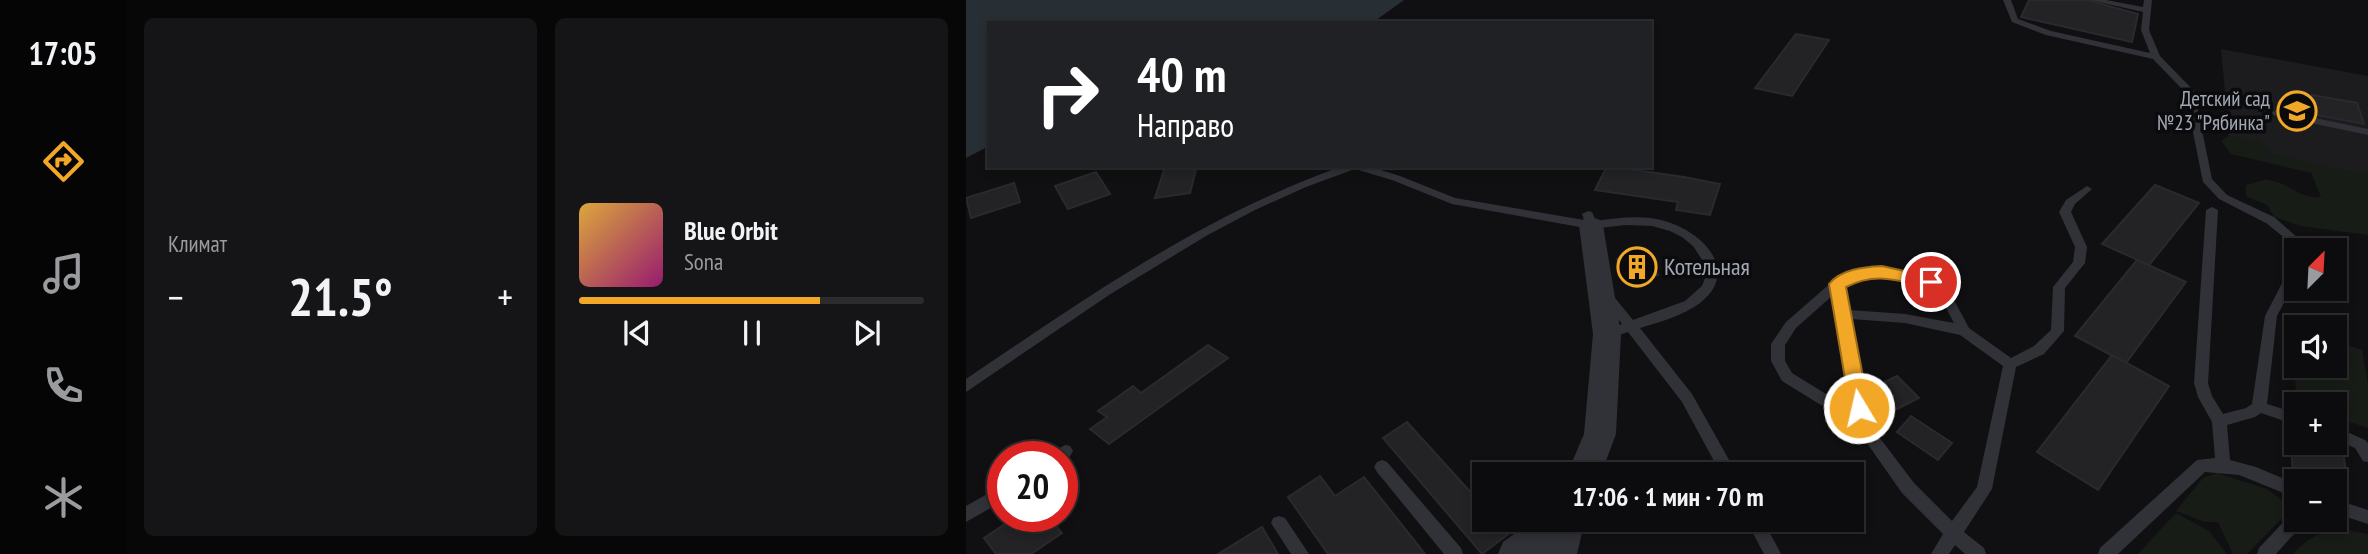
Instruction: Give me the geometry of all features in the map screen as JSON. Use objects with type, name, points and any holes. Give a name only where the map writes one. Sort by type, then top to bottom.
[{"type":"street","points":[[1589,462],[1600,433],[1618,330],[1601,290],[1590,220]]},
{"type":"street","points":[[1516,554],[1544,532]]},
{"type":"street","points":[[1559,554],[1565,532]]},
{"type":"lane","points":[[2007,0],[2015,20],[2049,33],[2156,57]]},
{"type":"lane","points":[[2094,0],[2147,5],[2145,30],[2156,57],[2189,90],[2207,180],[2212,188],[2270,220],[2292,238]]},
{"type":"lane","points":[[2276,113],[2368,132]]},
{"type":"lane","points":[[966,386],[1172,250],[1285,190],[1349,168]]},
{"type":"lane","points":[[1366,168],[1452,201],[1590,220],[1660,223],[1677,229],[1706,253],[1713,267],[1712,282],[1700,297],[1685,308],[1618,330],[1687,398],[1722,462]]},
{"type":"lane","points":[[2010,364],[2039,351],[2057,331],[2059,287],[2079,263],[2081,247],[2065,212],[2070,202],[2087,189]]},
{"type":"lane","points":[[2212,210],[2201,383],[2218,421],[2223,463]]},
{"type":"lane","points":[[1964,331],[1943,290],[1931,282],[1882,272],[1861,273],[1837,284],[1791,325],[1778,344],[1778,361],[1787,377],[1860,422],[1908,488],[1978,554]]},
{"type":"lane","points":[[1837,284],[1858,393],[1860,422]]},
{"type":"lane","points":[[2218,421],[2250,413],[2259,407],[2271,316],[2284,291]]},
{"type":"lane","points":[[1844,314],[1903,317],[1964,331],[2010,364]]},
{"type":"lane","points":[[1939,554],[1984,489],[2010,364]]},
{"type":"lane","points":[[2259,407],[2284,415]]},
{"type":"lane","points":[[2347,438],[2360,444],[2368,456]]},
{"type":"lane","points":[[2106,554],[2202,465],[2223,463],[2251,471],[2284,486]]},
{"type":"lane","points":[[1382,467],[1455,554]]},
{"type":"lane","points":[[966,515],[987,502]]},
{"type":"lane","points":[[2347,510],[2368,517]]},
{"type":"lane","points":[[1279,523],[1301,554]]},
{"type":"lane","points":[[1761,532],[1773,554]]},
{"type":"lane","points":[[2265,554],[2286,532]]},
{"type":"shaded area","points":[[966,0],[1404,0],[1375,21],[987,21],[987,147],[966,158]]},
{"type":"shaded area","name":"Детский сад №23 \"Рябинка\"","points":[[2221,49],[2368,76],[2368,177],[2230,146]]},
{"type":"shaded area","points":[[2229,136],[2260,140],[2272,154],[2368,173],[2368,235],[2301,226],[2274,217],[2267,205],[2246,196],[2246,185],[2263,180],[2275,181],[2306,195],[2321,197],[2311,173],[2231,154],[2221,141]]},
{"type":"shaded area","points":[[2347,345],[2362,350],[2368,384],[2368,428],[2347,421],[2347,392],[2296,392],[2295,378],[2347,378]]},
{"type":"shaded area","points":[[2217,473],[2267,489],[2282,500],[2284,516],[2247,554],[2233,554],[2218,522],[2205,522],[2176,511],[2203,478]]},
{"type":"shaded area","points":[[2176,513],[2209,531],[2227,554],[2138,554]]},
{"type":"shaded area","points":[[2347,530],[2368,534],[2368,554],[2293,554],[2315,536]]},
{"type":"building","points":[[2029,0],[2087,0],[2138,14],[2132,42],[2021,17]]},
{"type":"building","points":[[1796,34],[1829,40],[1792,96],[1755,88]]},
{"type":"building","points":[[2312,95],[2357,103],[2364,124],[2317,115]]},
{"type":"building","points":[[1165,168],[1196,168],[1190,193],[1155,198]]},
{"type":"building","points":[[1606,168],[1720,184],[1710,215],[1676,210],[1678,202],[1595,190]]},
{"type":"building","points":[[1096,172],[1110,194],[1068,209],[1055,186]]},
{"type":"building","points":[[1014,183],[1020,202],[971,218],[966,198]]},
{"type":"building","points":[[2155,185],[2199,203],[2149,265],[2102,244]]},
{"type":"building","name":"Котельная","points":[[1642,251],[1658,275],[1633,283],[1617,259]]},
{"type":"building","points":[[2137,260],[2186,282],[2126,363],[2075,336]]},
{"type":"building","points":[[1208,345],[1228,358],[1109,444],[1090,429],[1107,417],[1098,411],[1133,386],[1141,393]]},
{"type":"building","points":[[2112,355],[2169,386],[2098,490],[2037,452]]},
{"type":"building","points":[[1897,376],[1919,398],[1897,409],[1876,386]]},
{"type":"building","points":[[1911,416],[1952,443],[1938,460],[1897,432]]},
{"type":"building","points":[[1407,422],[1472,494],[1472,532],[1511,532],[1482,554],[1383,438]]},
{"type":"building","points":[[2292,455],[2344,455],[2345,469],[2293,469]]},
{"type":"building","points":[[1320,476],[1335,496],[1364,477],[1425,554],[1328,554],[1288,497]]},
{"type":"building","points":[[1262,527],[1278,554],[1218,554]]},
{"type":"building","points":[[993,532],[1062,533],[1031,554],[996,554],[984,538]]},
{"type":"place","name":"Детский сад №23 \"Рябинка\"","points":[[2297,111]]},
{"type":"place","name":"Котельная","points":[[1637,267]]},
{"type":"route","points":[[1859,408],[1837,284],[1861,273],[1882,272],[1931,282]]}]
